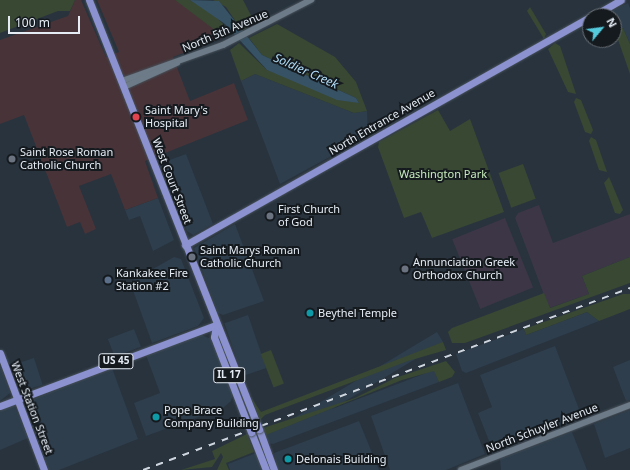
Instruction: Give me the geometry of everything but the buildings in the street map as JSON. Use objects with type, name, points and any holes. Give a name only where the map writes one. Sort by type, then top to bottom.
[{"type":"main road","name":"West Court Street","points":[[90,0],[274,470]]},
{"type":"main road","points":[[607,8],[621,0]]},
{"type":"main road","name":"North Entrance Avenue","points":[[185,245],[582,22]]},
{"type":"main road","name":"West Court Street","points":[[216,325],[214,337],[266,470]]},
{"type":"main road","name":"US 45","points":[[0,406],[216,325]]},
{"type":"main road","name":"West Station Street","points":[[0,353],[44,470]]},
{"type":"street","name":"North 5th Avenue","points":[[123,84],[231,42],[311,0]]},
{"type":"street","name":"North Schuyler Avenue","points":[[462,470],[630,405]]},
{"type":"shaded area","name":"Saint Mary's Hospital","points":[[75,0],[81,0],[106,57],[119,52],[97,0],[175,0],[187,6],[224,37],[173,57],[190,101],[234,83],[248,120],[145,161],[158,198],[125,210],[111,174],[79,186],[96,229],[85,234],[80,222],[67,227],[24,115],[0,124],[0,40],[68,16]]},
{"type":"shaded area","points":[[190,0],[219,1],[262,55],[356,98],[359,103],[337,100],[267,70],[225,24]]},
{"type":"shaded area","points":[[628,3],[630,8],[630,44],[622,28],[622,8],[618,8]]},
{"type":"shaded area","points":[[255,74],[354,113],[367,111],[368,136],[280,184],[241,81]]},
{"type":"shaded area","points":[[186,154],[213,224],[193,235],[187,231],[163,167],[164,162]]},
{"type":"shaded area","points":[[158,198],[174,240],[153,251],[140,216],[129,220],[125,210]]},
{"type":"shaded area","points":[[539,205],[553,243],[630,214],[630,257],[582,276],[589,294],[549,308],[515,218],[518,213]]},
{"type":"shaded area","points":[[505,218],[533,288],[480,309],[452,239]]},
{"type":"shaded area","points":[[235,224],[264,301],[223,315],[218,313],[194,248]]},
{"type":"shaded area","points":[[174,257],[181,259],[204,318],[198,326],[152,343],[130,282]]},
{"type":"shaded area","points":[[587,312],[599,321],[466,373],[462,371],[456,354],[524,329],[526,335]]},
{"type":"shaded area","points":[[248,315],[266,368],[243,376],[224,323]]},
{"type":"shaded area","points":[[134,329],[141,347],[115,357],[108,339]]},
{"type":"shaded area","points":[[437,332],[443,342],[278,442],[272,431]]},
{"type":"shaded area","points":[[202,335],[211,339],[233,394],[231,401],[223,408],[146,436],[134,403],[160,393],[146,355]]},
{"type":"shaded area","points":[[555,346],[582,417],[493,451],[478,413],[492,407],[480,375]]},
{"type":"shaded area","points":[[34,358],[43,385],[19,392],[10,366]]},
{"type":"shaded area","points":[[630,360],[630,400],[626,401],[613,367]]},
{"type":"shaded area","points":[[0,365],[10,393],[0,401]]},
{"type":"shaded area","points":[[112,368],[138,439],[59,470],[49,470],[24,403]]},
{"type":"shaded area","points":[[434,370],[439,382],[273,444],[267,443],[264,435]]},
{"type":"shaded area","points":[[458,383],[485,454],[446,470],[390,470],[371,416]]},
{"type":"shaded area","points":[[14,405],[28,438],[0,450],[0,410]]},
{"type":"shaded area","points":[[630,410],[630,448],[605,458],[594,424]]},
{"type":"shaded area","points":[[359,421],[379,470],[278,470],[274,453]]},
{"type":"shaded area","points":[[572,432],[587,470],[501,470],[500,459]]},
{"type":"shaded area","points":[[256,453],[263,470],[230,470],[228,464]]},
{"type":"green space","points":[[0,0],[75,0],[70,11],[58,11],[0,33]]},
{"type":"green space","points":[[175,0],[190,0],[212,13],[233,34],[224,37]]},
{"type":"green space","points":[[213,0],[243,0],[254,21],[252,25],[242,31],[226,7]]},
{"type":"green space","points":[[530,7],[546,34],[544,39],[527,11]]},
{"type":"green space","points":[[277,24],[335,57],[356,82],[367,111],[354,113],[255,74],[241,81],[230,50],[239,43],[267,70],[359,103],[356,98],[262,55],[249,38]]},
{"type":"green space","points":[[622,28],[630,44],[630,74],[621,48]]},
{"type":"green space","points":[[555,43],[560,46],[576,94],[568,92],[548,49]]},
{"type":"green space","points":[[576,98],[581,100],[593,130],[591,134],[585,132],[574,102]]},
{"type":"green space","name":"Washington Park","points":[[438,110],[450,131],[470,119],[504,212],[432,238],[421,212],[404,218],[378,147],[379,142]]},
{"type":"green space","points":[[591,137],[596,140],[607,172],[599,170],[589,141]]},
{"type":"green space","points":[[523,164],[536,199],[511,208],[499,173]]},
{"type":"green space","points":[[609,177],[623,210],[620,214],[615,213],[604,183]]},
{"type":"green space","points":[[630,257],[630,283],[465,343],[452,343],[448,332],[452,328],[544,293],[550,308],[589,294],[582,276]]},
{"type":"green space","points":[[623,294],[630,294],[630,309],[599,321],[587,312],[526,335],[524,329]]},
{"type":"green space","points":[[443,342],[446,350],[408,361],[265,415],[260,420],[251,397],[261,412]]},
{"type":"green space","points":[[271,350],[284,384],[274,388],[261,354]]},
{"type":"green space","points":[[446,361],[455,372],[452,377],[439,382],[434,371],[402,380],[266,435],[263,428],[355,398],[395,378]]},
{"type":"green space","points":[[247,434],[254,452],[226,463],[229,470],[217,470],[223,457],[221,453],[212,467],[181,470],[215,459],[212,451]]},
{"type":"railway","points":[[143,470],[630,288]]},
{"type":"place","name":"Saint Mary's Hospital","points":[[136,117]]},
{"type":"place","name":"Saint Rose Roman Catholic Church","points":[[12,159]]},
{"type":"place","name":"First Church of God","points":[[270,216]]},
{"type":"place","name":"Saint Marys Roman Catholic Church","points":[[192,257]]},
{"type":"place","name":"Annunciation Greek Orthodox Church","points":[[405,269]]},
{"type":"place","name":"Kankakee Fire Station #2","points":[[108,280]]},
{"type":"place","name":"Beythel Temple","points":[[310,313]]},
{"type":"place","name":"Pope Brace Company Building","points":[[156,417]]},
{"type":"place","name":"Delonais Building","points":[[288,459]]},
{"type":"water label","name":"Soldier Creek","points":[[306,71]]}]
